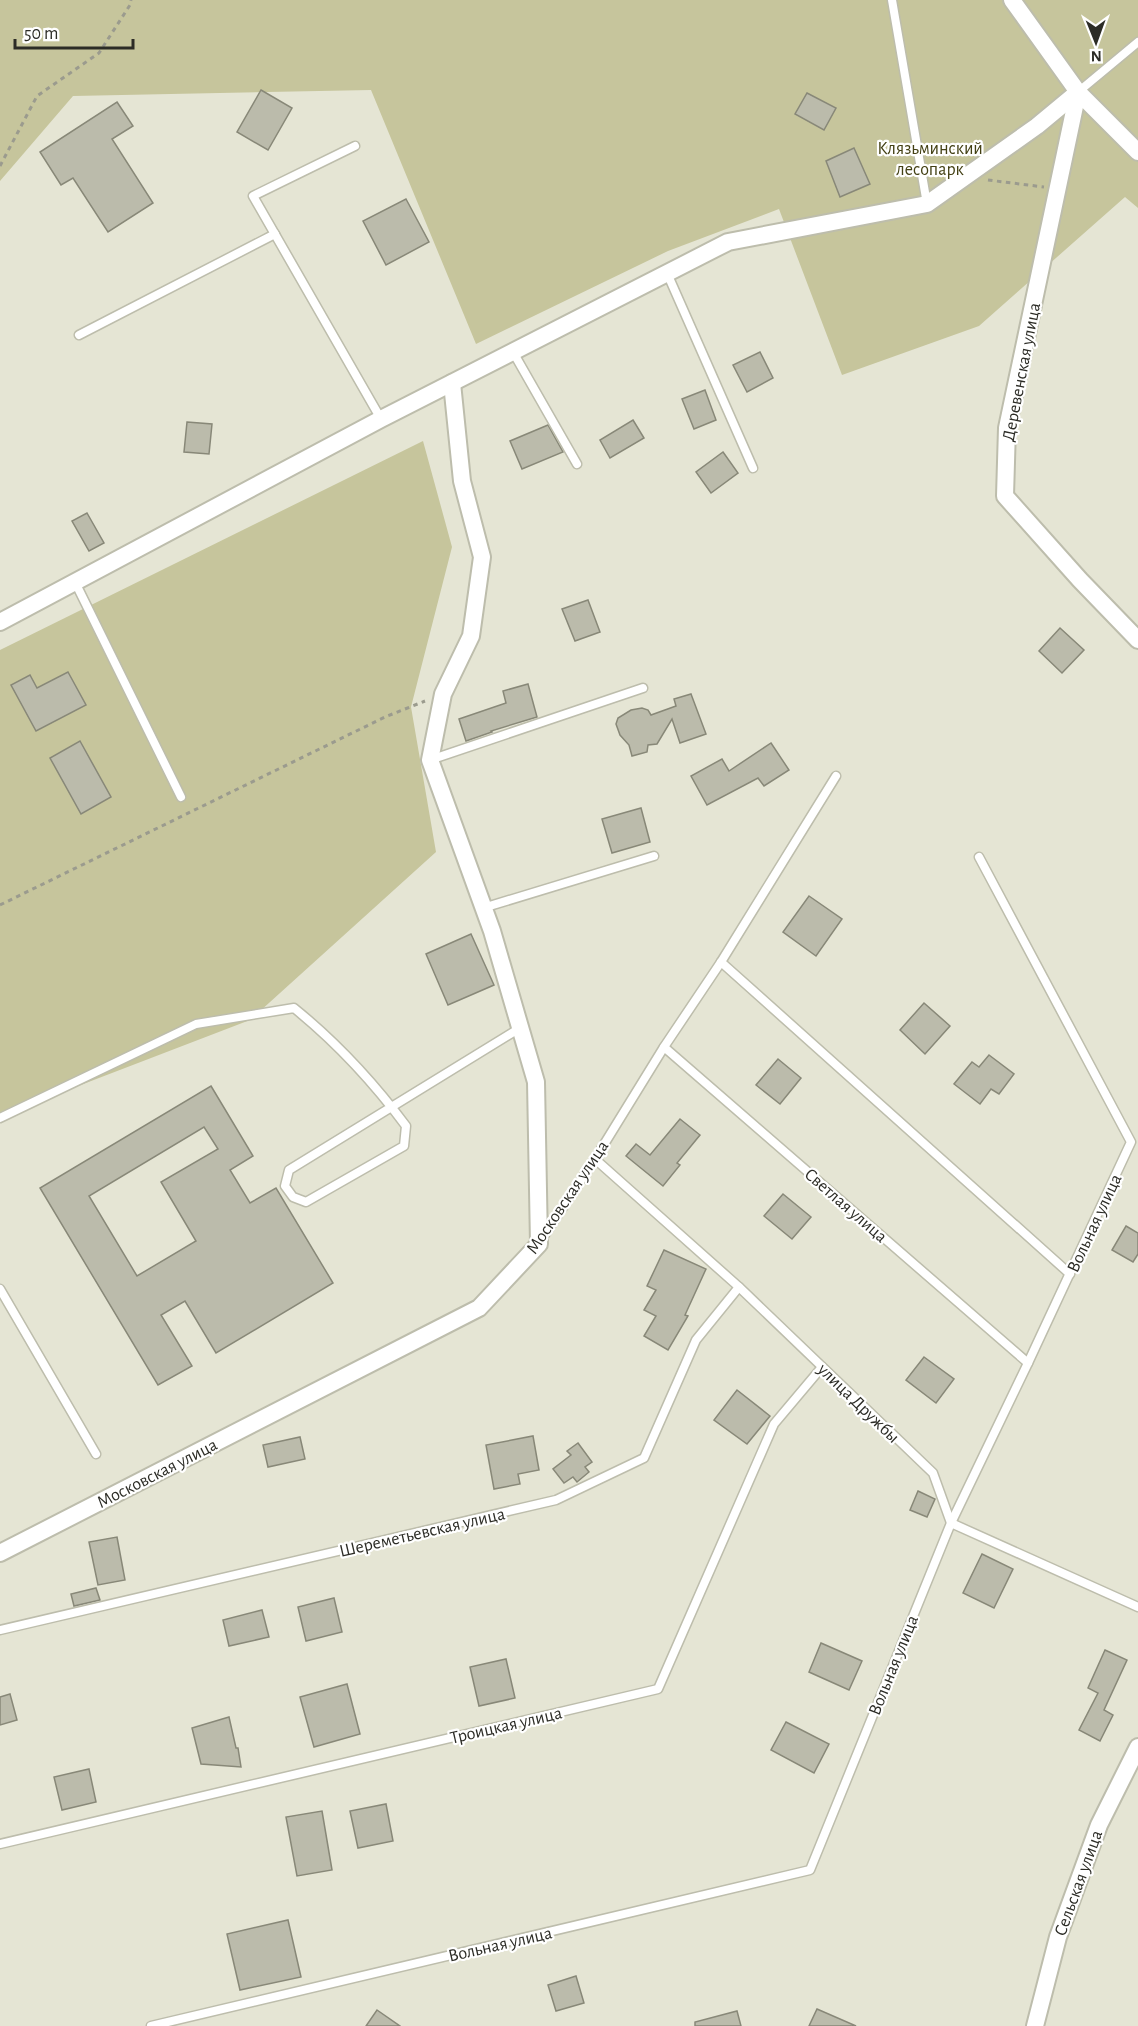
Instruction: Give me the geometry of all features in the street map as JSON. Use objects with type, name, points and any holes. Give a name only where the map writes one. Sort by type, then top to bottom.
[{"type":"street","points":[[1012,0],[1078,92],[1138,152]]},
{"type":"street","points":[[0,622],[381,419],[728,242],[927,204],[1037,126],[1078,92]]},
{"type":"street","name":"Деревенская улица","points":[[1078,92],[1007,428],[1005,496],[1080,580],[1138,640]]},
{"type":"street","points":[[452,383],[462,481],[482,557],[471,636],[443,694],[430,760],[483,908],[536,1082],[539,1244]]},
{"type":"street","name":"Московская улица","points":[[0,1553],[479,1308],[539,1244]]},
{"type":"street","name":"Сельская улица","points":[[1035,2026],[1062,1925],[1100,1825],[1138,1747]]},
{"type":"lane","points":[[892,0],[927,204]]},
{"type":"lane","points":[[1078,92],[1138,42]]},
{"type":"lane","points":[[355,146],[253,196],[381,419]]},
{"type":"lane","points":[[79,335],[275,234]]},
{"type":"lane","points":[[667,273],[753,468]]},
{"type":"lane","points":[[513,352],[577,464]]},
{"type":"lane","points":[[75,582],[181,797]]},
{"type":"lane","points":[[430,760],[643,688]]},
{"type":"lane","name":"Московская улица","points":[[539,1244],[595,1159],[663,1047],[721,962],[836,776]]},
{"type":"lane","points":[[483,908],[654,856]]},
{"type":"lane","name":"Вольная улица","points":[[151,2026],[810,1870],[951,1523],[1131,1142],[979,857]]},
{"type":"lane","points":[[721,962],[1070,1274]]},
{"type":"lane","points":[[0,1118],[196,1023],[294,1008],[326,1033],[392,1107],[406,1126],[404,1146],[306,1202],[293,1197],[285,1186],[289,1170],[392,1107],[520,1028]]},
{"type":"lane","name":"Светлая улица","points":[[663,1047],[1028,1363]]},
{"type":"lane","name":"улица Дружбы","points":[[595,1159],[739,1287],[933,1473],[951,1523]]},
{"type":"lane","name":"Шереметьевская улица","points":[[0,1630],[556,1500],[644,1458],[696,1340],[739,1287]]},
{"type":"lane","points":[[0,1289],[96,1454]]},
{"type":"lane","name":"Троицкая улица","points":[[0,1844],[658,1689],[774,1424],[822,1367]]},
{"type":"lane","points":[[951,1523],[1138,1607]]},
{"type":"path","points":[[0,166],[37,96],[99,53],[131,0]]},
{"type":"path","points":[[964,178],[1058,188]]},
{"type":"path","points":[[0,905],[385,717],[443,694]]},
{"type":"green space","name":"Клязьминский лесопарк","points":[[0,0],[1138,0],[1138,208],[1125,197],[979,326],[842,375],[779,209],[668,251],[476,344],[371,90],[73,96],[0,181]]},
{"type":"green space","points":[[423,441],[452,547],[411,707],[436,852],[250,1020],[0,1116],[0,650]]},
{"type":"building","points":[[261,90],[292,108],[268,150],[237,132]]},
{"type":"building","points":[[807,93],[836,108],[824,130],[795,114]]},
{"type":"building","points":[[117,102],[133,126],[112,139],[153,203],[108,232],[73,178],[61,185],[40,152]]},
{"type":"building","points":[[854,148],[870,184],[840,197],[826,161]]},
{"type":"building","points":[[406,199],[429,242],[386,265],[363,221]]},
{"type":"building","points":[[760,352],[773,378],[747,392],[733,365]]},
{"type":"building","points":[[705,390],[716,420],[694,429],[682,399]]},
{"type":"building","points":[[633,420],[644,438],[610,458],[600,440]]},
{"type":"building","points":[[187,422],[212,424],[209,454],[184,452]]},
{"type":"building","points":[[548,425],[563,452],[522,469],[510,441]]},
{"type":"building","points":[[723,452],[738,473],[711,493],[696,472]]},
{"type":"building","points":[[87,513],[104,543],[89,551],[72,521]]},
{"type":"building","points":[[588,600],[600,632],[575,641],[562,609]]},
{"type":"building","points":[[1060,628],[1084,650],[1062,673],[1039,651]]},
{"type":"building","points":[[68,672],[86,705],[36,731],[11,685],[30,675],[37,688]]},
{"type":"building","points":[[528,684],[537,717],[466,741],[459,719],[506,703],[503,691]]},
{"type":"building","points":[[691,694],[706,734],[680,743],[672,719],[657,744],[648,745],[647,752],[632,756],[629,745],[620,735],[616,724],[618,718],[631,710],[642,708],[648,710],[651,715],[676,706],[674,699]]},
{"type":"building","points":[[80,741],[111,797],[81,814],[50,758]]},
{"type":"building","points":[[771,743],[789,770],[764,786],[758,778],[707,805],[691,776],[722,759],[729,771]]},
{"type":"building","points":[[641,808],[650,842],[612,853],[602,819]]},
{"type":"building","points":[[809,896],[842,919],[816,956],[783,932]]},
{"type":"building","points":[[471,934],[494,985],[448,1005],[426,954]]},
{"type":"building","points":[[924,1003],[950,1026],[925,1054],[900,1030]]},
{"type":"building","points":[[989,1055],[1014,1074],[999,1094],[991,1089],[980,1104],[954,1084],[972,1062],[979,1067]]},
{"type":"building","points":[[778,1059],[801,1078],[780,1104],[756,1085]]},
{"type":"building","points":[[211,1086],[253,1156],[230,1170],[250,1203],[276,1188],[333,1283],[216,1353],[185,1301],[161,1315],[192,1366],[158,1385],[40,1188]],"holes":[[[204,1127],[218,1149],[161,1182],[196,1241],[137,1276],[89,1196]]]},
{"type":"building","points":[[680,1119],[700,1135],[677,1163],[680,1165],[663,1186],[626,1156],[636,1144],[650,1155]]},
{"type":"building","points":[[783,1194],[811,1217],[792,1239],[764,1216]]},
{"type":"building","points":[[1126,1226],[1138,1233],[1138,1254],[1133,1262],[1112,1250]]},
{"type":"building","points":[[664,1250],[706,1269],[685,1315],[688,1316],[668,1350],[644,1336],[656,1316],[644,1310],[656,1290],[647,1286]]},
{"type":"building","points":[[924,1357],[954,1379],[936,1403],[906,1380]]},
{"type":"building","points":[[737,1390],[770,1416],[747,1444],[714,1420]]},
{"type":"building","points":[[533,1436],[539,1470],[518,1474],[520,1484],[494,1489],[486,1445]]},
{"type":"building","points":[[300,1437],[305,1459],[268,1467],[263,1445]]},
{"type":"building","points":[[578,1443],[592,1462],[585,1467],[589,1472],[577,1482],[573,1477],[564,1483],[553,1469],[571,1455],[567,1451]]},
{"type":"building","points":[[918,1491],[935,1499],[927,1517],[910,1510]]},
{"type":"building","points":[[117,1537],[125,1580],[98,1585],[89,1542]]},
{"type":"building","points":[[982,1554],[1013,1569],[994,1608],[963,1593]]},
{"type":"building","points":[[96,1588],[100,1600],[74,1606],[71,1594]]},
{"type":"building","points":[[334,1598],[342,1632],[306,1641],[298,1607]]},
{"type":"building","points":[[262,1610],[269,1637],[229,1646],[223,1620]]},
{"type":"building","points":[[821,1643],[862,1661],[849,1690],[809,1672]]},
{"type":"building","points":[[1105,1650],[1127,1660],[1104,1710],[1113,1715],[1100,1741],[1079,1730],[1098,1693],[1088,1688]]},
{"type":"building","points":[[506,1659],[515,1698],[479,1706],[470,1667]]},
{"type":"building","points":[[347,1684],[360,1734],[314,1747],[300,1697]]},
{"type":"building","points":[[10,1694],[17,1720],[0,1725],[0,1697]]},
{"type":"building","points":[[229,1717],[241,1767],[201,1764],[192,1728]]},
{"type":"building","points":[[786,1722],[829,1744],[814,1773],[771,1750]]},
{"type":"building","points":[[89,1769],[96,1802],[62,1810],[54,1777]]},
{"type":"building","points":[[386,1804],[393,1841],[358,1848],[350,1811]]},
{"type":"building","points":[[322,1811],[332,1870],[297,1876],[286,1817]]},
{"type":"building","points":[[288,1920],[301,1977],[240,1990],[227,1934]]},
{"type":"building","points":[[576,1976],[584,2003],[556,2011],[548,1985]]},
{"type":"building","points":[[817,2009],[856,2026],[809,2026]]},
{"type":"building","points":[[377,2010],[400,2026],[366,2026]]},
{"type":"building","points":[[737,2011],[741,2026],[695,2026],[695,2022]]}]
